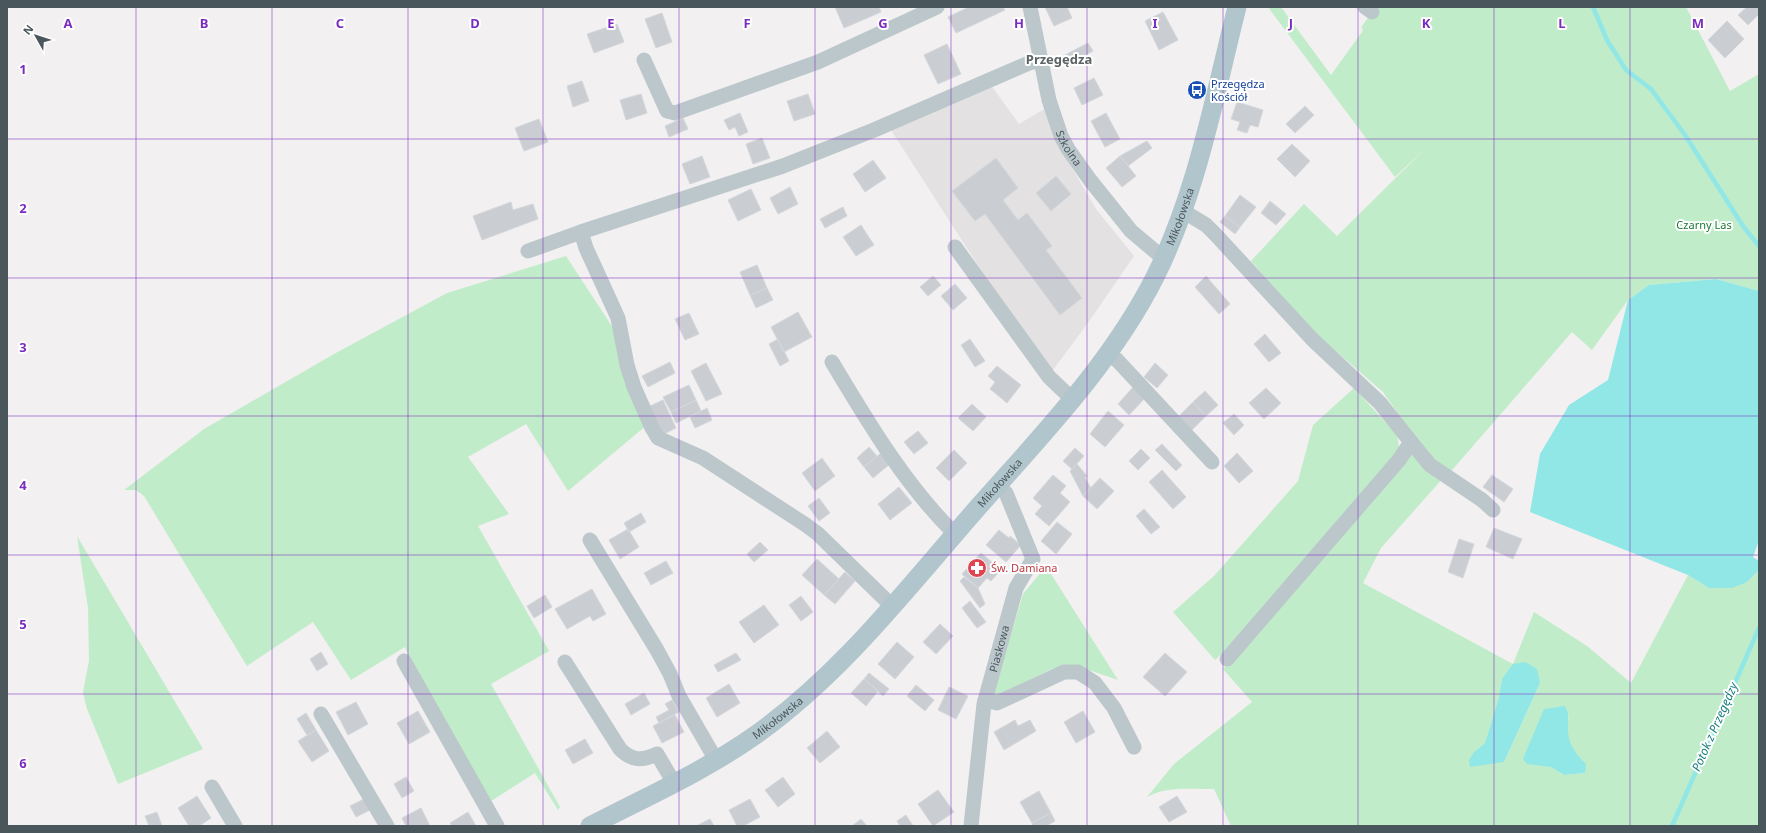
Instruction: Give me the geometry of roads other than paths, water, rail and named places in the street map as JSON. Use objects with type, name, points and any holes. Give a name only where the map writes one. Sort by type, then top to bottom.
[{"type":"main road","name":"Mikołowska","points":[[590,826],[716,760],[756,735],[803,698],[841,662],[892,606],[1072,399],[1107,354],[1142,302],[1164,258],[1183,211],[1201,152],[1237,7]]},
{"type":"street","points":[[644,60],[667,111],[675,113],[818,62],[937,7]]},
{"type":"street","name":"Szkolna","points":[[1030,7],[1053,115],[1068,149],[1090,180],[1132,231],[1164,258]]},
{"type":"street","points":[[528,251],[581,232],[783,166],[874,130],[1028,63],[1041,60]]},
{"type":"street","points":[[1183,211],[1206,225],[1312,339],[1380,403],[1430,465],[1482,500],[1492,510]]},
{"type":"street","points":[[581,232],[586,248],[618,318],[627,365],[634,387],[658,438],[703,458],[806,525],[818,534],[892,606]]},
{"type":"street","points":[[955,247],[1049,376],[1072,399]]},
{"type":"street","points":[[1107,354],[1118,360],[1212,462]]},
{"type":"street","points":[[832,362],[876,433],[904,473],[937,517],[955,534]]},
{"type":"street","points":[[1227,659],[1399,460],[1411,442]]},
{"type":"street","name":"Piaskowa","points":[[971,826],[986,700],[1016,588],[1033,558],[1006,493],[997,485]]},
{"type":"street","points":[[590,540],[657,650],[680,696],[716,760]]},
{"type":"street","points":[[404,661],[497,826]]},
{"type":"street","points":[[565,662],[620,749],[634,759],[647,758],[657,754],[674,783]]},
{"type":"street","points":[[986,700],[997,703],[1064,672],[1078,672],[1095,683],[1114,708],[1134,747]]},
{"type":"street","points":[[321,714],[387,826]]},
{"type":"street","points":[[212,787],[235,826]]},
{"type":"water","points":[[1716,279],[1759,291],[1759,540],[1753,557],[1759,561],[1759,570],[1747,582],[1732,588],[1709,588],[1688,575],[1530,512],[1540,454],[1569,405],[1608,380],[1628,300],[1649,285]]},
{"type":"water","points":[[1525,662],[1537,669],[1540,683],[1504,762],[1470,767],[1469,760],[1474,752],[1485,743],[1499,697],[1502,679],[1513,664]]},
{"type":"water","points":[[1565,706],[1568,715],[1570,741],[1574,750],[1586,764],[1585,773],[1564,775],[1551,767],[1527,764],[1523,759],[1544,709]]},
{"type":"waterway","points":[[1593,7],[1607,40],[1626,70],[1651,89],[1685,135],[1743,226],[1759,246]]},
{"type":"waterway","name":"Potok z Przegędzy","points":[[1672,826],[1759,628]]},
{"type":"place","name":"Przegędza Kościół","points":[[1197,90]]},
{"type":"place","name":"Św. Damiana","points":[[977,568]]},
{"type":"district","name":"Przegędza","points":[[1059,59]]},
{"type":"park label","name":"Czarny Las","points":[[1704,225]]}]
